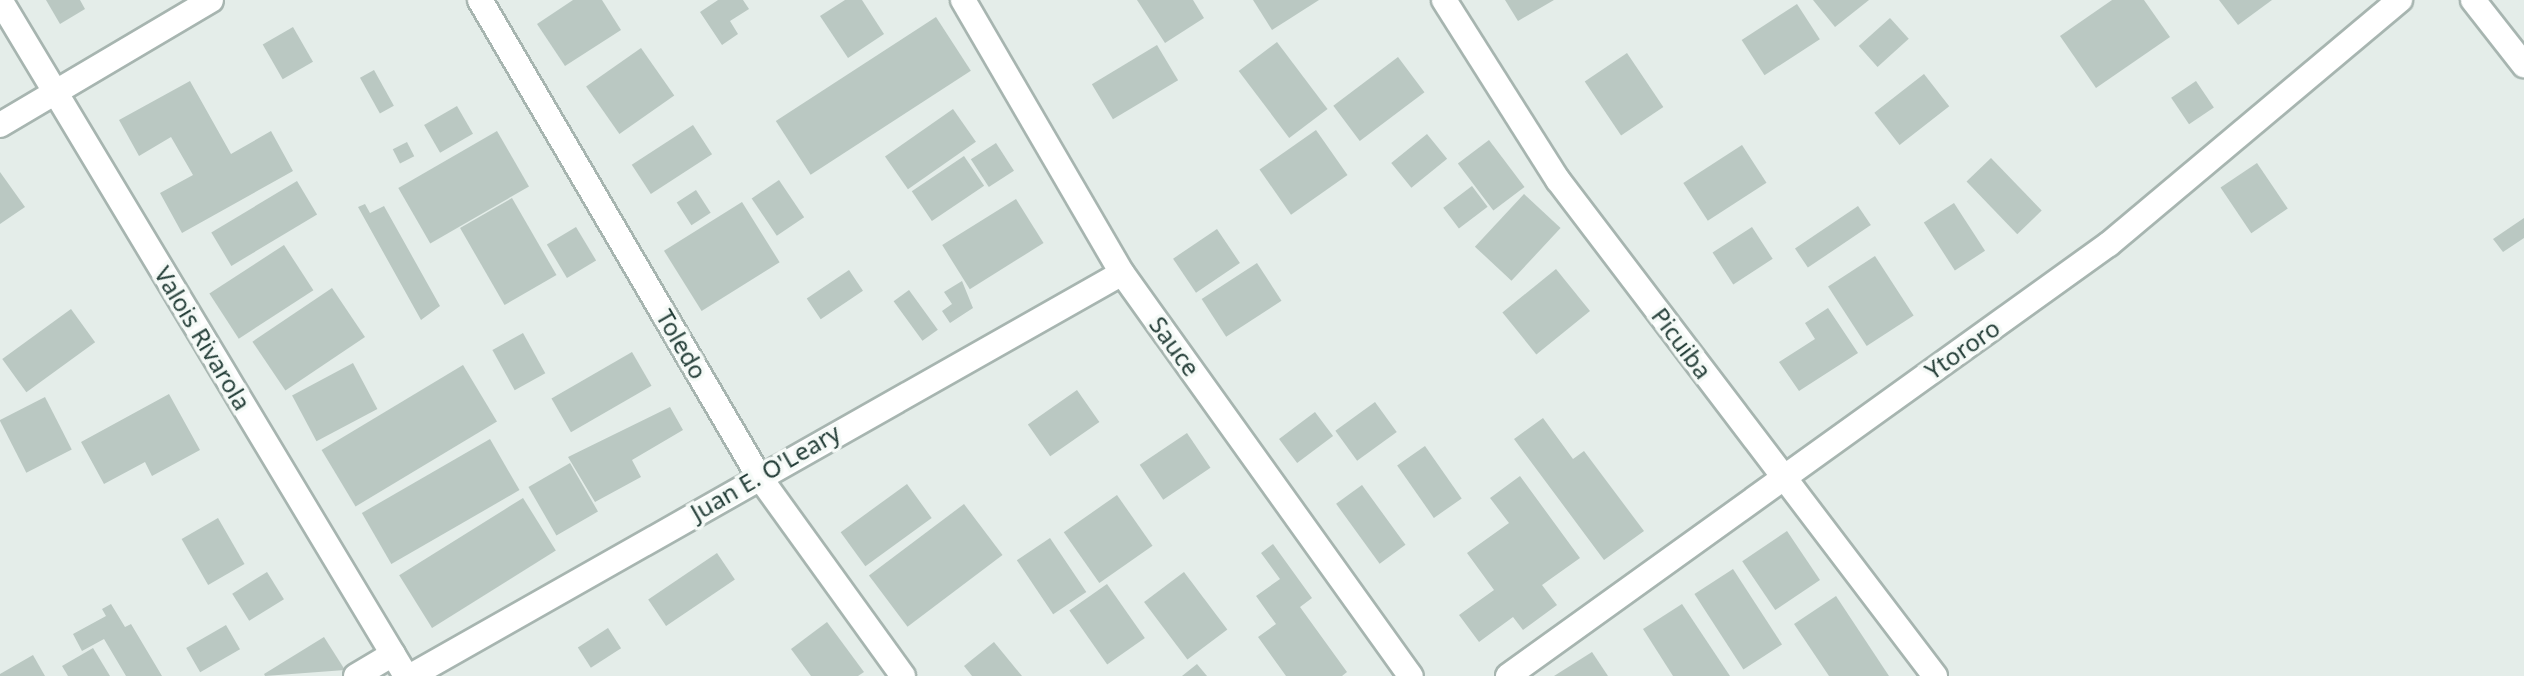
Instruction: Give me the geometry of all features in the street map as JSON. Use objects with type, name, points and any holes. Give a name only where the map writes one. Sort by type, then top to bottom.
[{"type":"street","name":"Valois Rivarola","points":[[0,0],[409,676]]},
{"type":"street","points":[[0,125],[211,0]]},
{"type":"street","name":"Toledo","points":[[480,0],[758,475],[903,676]]},
{"type":"street","name":"Sauce","points":[[963,0],[1122,273],[1411,676]]},
{"type":"street","name":"Picuiba","points":[[1444,0],[1558,180],[1935,676]]},
{"type":"street","name":"Ytororo","points":[[1508,676],[2109,244],[2400,0]]},
{"type":"street","points":[[2473,0],[2524,65]]},
{"type":"street","name":"Juan E. O'Leary","points":[[409,676],[758,475],[1122,273]]},
{"type":"street","points":[[356,676],[393,654]]},
{"type":"building","points":[[46,0],[80,0],[85,9],[60,24]]},
{"type":"building","points":[[573,0],[602,0],[621,30],[565,66],[537,24]]},
{"type":"building","points":[[718,0],[743,0],[749,9],[730,21],[738,34],[722,45],[700,12]]},
{"type":"building","points":[[845,0],[862,0],[884,34],[848,58],[820,16]]},
{"type":"building","points":[[1137,0],[1193,0],[1204,18],[1165,43]]},
{"type":"building","points":[[1253,0],[1319,0],[1272,30]]},
{"type":"building","points":[[1505,0],[1554,0],[1518,21]]},
{"type":"building","points":[[1813,0],[1869,0],[1835,27]]},
{"type":"building","points":[[2112,0],[2144,0],[2170,37],[2096,88],[2060,36]]},
{"type":"building","points":[[2219,0],[2272,0],[2238,25]]},
{"type":"building","points":[[1797,4],[1820,39],[1765,75],[1742,40]]},
{"type":"building","points":[[936,17],[971,71],[811,175],[776,121]]},
{"type":"building","points":[[1890,18],[1909,39],[1878,67],[1859,46]]},
{"type":"building","points":[[293,27],[313,62],[283,79],[263,45]]},
{"type":"building","points":[[1277,42],[1328,109],[1289,138],[1239,71]]},
{"type":"building","points":[[1157,45],[1178,80],[1113,119],[1092,84]]},
{"type":"building","points":[[641,48],[674,96],[619,134],[586,86]]},
{"type":"building","points":[[1627,53],[1663,107],[1621,135],[1585,82]]},
{"type":"building","points":[[1398,57],[1424,92],[1360,141],[1333,106]]},
{"type":"building","points":[[374,70],[394,106],[380,114],[360,78]]},
{"type":"building","points":[[1924,74],[1949,106],[1900,145],[1874,113]]},
{"type":"building","points":[[190,81],[231,154],[271,131],[293,171],[182,233],[160,193],[193,175],[171,137],[139,156],[119,120]]},
{"type":"building","points":[[2196,81],[2214,108],[2189,124],[2171,98]]},
{"type":"building","points":[[457,106],[473,134],[440,153],[424,125]]},
{"type":"building","points":[[953,109],[976,142],[908,189],[885,157]]},
{"type":"building","points":[[693,125],[712,154],[651,194],[632,165]]},
{"type":"building","points":[[1316,130],[1348,175],[1291,215],[1259,170]]},
{"type":"building","points":[[497,131],[529,186],[430,243],[398,188]]},
{"type":"building","points":[[1427,134],[1447,159],[1411,188],[1391,163]]},
{"type":"building","points":[[1489,140],[1525,187],[1493,211],[1458,163]]},
{"type":"building","points":[[407,142],[414,156],[400,164],[393,149]]},
{"type":"building","points":[[996,143],[1014,171],[989,187],[971,159]]},
{"type":"building","points":[[1742,145],[1767,183],[1708,221],[1683,183]]},
{"type":"building","points":[[964,156],[984,186],[932,221],[912,191]]},
{"type":"building","points":[[1991,158],[2042,211],[2017,234],[1967,182]]},
{"type":"building","points":[[2257,163],[2288,209],[2251,233],[2221,188]]},
{"type":"building","points":[[0,172],[25,207],[0,224]]},
{"type":"building","points":[[779,180],[804,217],[777,236],[752,198]]},
{"type":"building","points":[[297,181],[317,214],[231,266],[211,233]]},
{"type":"building","points":[[1472,186],[1488,207],[1459,228],[1443,208]]},
{"type":"building","points":[[696,190],[711,213],[691,225],[677,203]]},
{"type":"building","points":[[1524,194],[1561,228],[1511,281],[1475,247]]},
{"type":"building","points":[[512,198],[556,275],[505,305],[460,228]]},
{"type":"building","points":[[1016,199],[1044,243],[970,289],[942,245]]},
{"type":"building","points":[[742,202],[780,262],[702,311],[664,251]]},
{"type":"building","points":[[1954,203],[1985,251],[1955,270],[1924,223]]},
{"type":"building","points":[[365,204],[370,213],[384,206],[440,306],[421,320],[358,207]]},
{"type":"building","points":[[1858,206],[1871,225],[1808,268],[1795,248]]},
{"type":"building","points":[[2524,218],[2524,238],[2503,252],[2493,239]]},
{"type":"building","points":[[576,227],[596,260],[567,278],[547,245]]},
{"type":"building","points":[[1752,227],[1773,259],[1733,284],[1713,253]]},
{"type":"building","points":[[1217,229],[1240,263],[1196,293],[1173,259]]},
{"type":"building","points":[[284,245],[313,290],[239,339],[209,293]]},
{"type":"building","points":[[1875,256],[1914,316],[1867,346],[1828,286]]},
{"type":"building","points":[[1257,263],[1282,301],[1226,337],[1202,299]]},
{"type":"building","points":[[1556,269],[1590,311],[1536,354],[1502,312]]},
{"type":"building","points":[[849,270],[863,291],[821,319],[807,299]]},
{"type":"building","points":[[962,281],[973,308],[950,323],[942,311],[952,304],[944,292]]},
{"type":"building","points":[[332,288],[365,337],[285,391],[252,342]]},
{"type":"building","points":[[909,290],[938,330],[922,341],[894,301]]},
{"type":"building","points":[[1828,308],[1858,353],[1799,391],[1779,362],[1815,339],[1805,323]]},
{"type":"building","points":[[71,309],[95,342],[26,392],[2,359]]},
{"type":"building","points":[[523,333],[545,373],[515,390],[492,350]]},
{"type":"building","points":[[632,352],[652,386],[571,432],[551,399]]},
{"type":"building","points":[[353,363],[377,409],[316,441],[292,395]]},
{"type":"building","points":[[463,365],[497,422],[356,507],[322,450]]},
{"type":"building","points":[[1077,390],[1099,422],[1050,456],[1028,424]]},
{"type":"building","points":[[169,394],[200,450],[152,476],[145,462],[104,484],[81,442]]},
{"type":"building","points":[[45,397],[72,450],[26,473],[0,420]]},
{"type":"building","points":[[1375,402],[1397,432],[1357,461],[1335,431]]},
{"type":"building","points":[[670,407],[683,430],[632,460],[641,477],[595,502],[568,457]]},
{"type":"building","points":[[1315,412],[1333,436],[1297,463],[1279,439]]},
{"type":"building","points":[[1543,418],[1573,459],[1584,451],[1644,531],[1604,560],[1514,439]]},
{"type":"building","points":[[1187,433],[1210,468],[1163,500],[1140,465]]},
{"type":"building","points":[[490,439],[520,490],[391,564],[362,513]]},
{"type":"building","points":[[1425,446],[1462,498],[1434,518],[1397,466]]},
{"type":"building","points":[[570,463],[598,511],[556,535],[528,487]]},
{"type":"building","points":[[1520,476],[1580,558],[1542,585],[1557,605],[1523,630],[1513,617],[1479,642],[1459,615],[1494,590],[1467,553],[1509,523],[1490,498]]},
{"type":"building","points":[[907,484],[932,518],[865,566],[841,532]]},
{"type":"building","points":[[1362,485],[1405,545],[1380,564],[1336,504]]},
{"type":"building","points":[[1117,495],[1153,546],[1099,583],[1064,532]]},
{"type":"building","points":[[523,498],[556,551],[432,628],[399,575]]},
{"type":"building","points":[[964,504],[1003,555],[907,627],[869,576]]},
{"type":"building","points":[[218,518],[244,564],[208,585],[182,539]]},
{"type":"building","points":[[1787,531],[1820,580],[1775,610],[1742,561]]},
{"type":"building","points":[[1050,538],[1086,592],[1053,614],[1017,560]]},
{"type":"building","points":[[1273,544],[1312,598],[1300,607],[1347,672],[1342,676],[1286,676],[1258,637],[1276,624],[1256,596],[1280,579],[1261,553]]},
{"type":"building","points":[[717,553],[735,580],[666,626],[648,599]]},
{"type":"building","points":[[1733,569],[1782,644],[1743,670],[1694,594]]},
{"type":"building","points":[[267,572],[284,599],[249,621],[232,594]]},
{"type":"building","points":[[1184,572],[1227,630],[1187,660],[1144,602]]},
{"type":"building","points":[[1107,584],[1145,638],[1107,664],[1069,610]]},
{"type":"building","points":[[1836,596],[1889,676],[1829,676],[1794,624]]},
{"type":"building","points":[[111,604],[125,627],[131,624],[162,676],[126,676],[104,639],[82,651],[73,634],[106,616],[102,609]]},
{"type":"building","points":[[1682,604],[1730,676],[1673,676],[1643,629]]},
{"type":"building","points":[[827,622],[864,672],[858,676],[811,676],[791,649]]},
{"type":"building","points":[[226,625],[240,649],[200,672],[186,648]]},
{"type":"building","points":[[608,628],[621,648],[591,668],[578,648]]},
{"type":"building","points":[[324,637],[345,670],[265,676],[264,674]]},
{"type":"building","points":[[994,642],[1022,676],[972,676],[964,666]]},
{"type":"building","points":[[93,648],[110,676],[68,676],[62,666]]},
{"type":"building","points":[[1592,652],[1608,676],[1554,676]]},
{"type":"building","points":[[33,655],[45,676],[0,676],[0,674]]},
{"type":"building","points":[[1197,664],[1207,676],[1182,676]]}]
